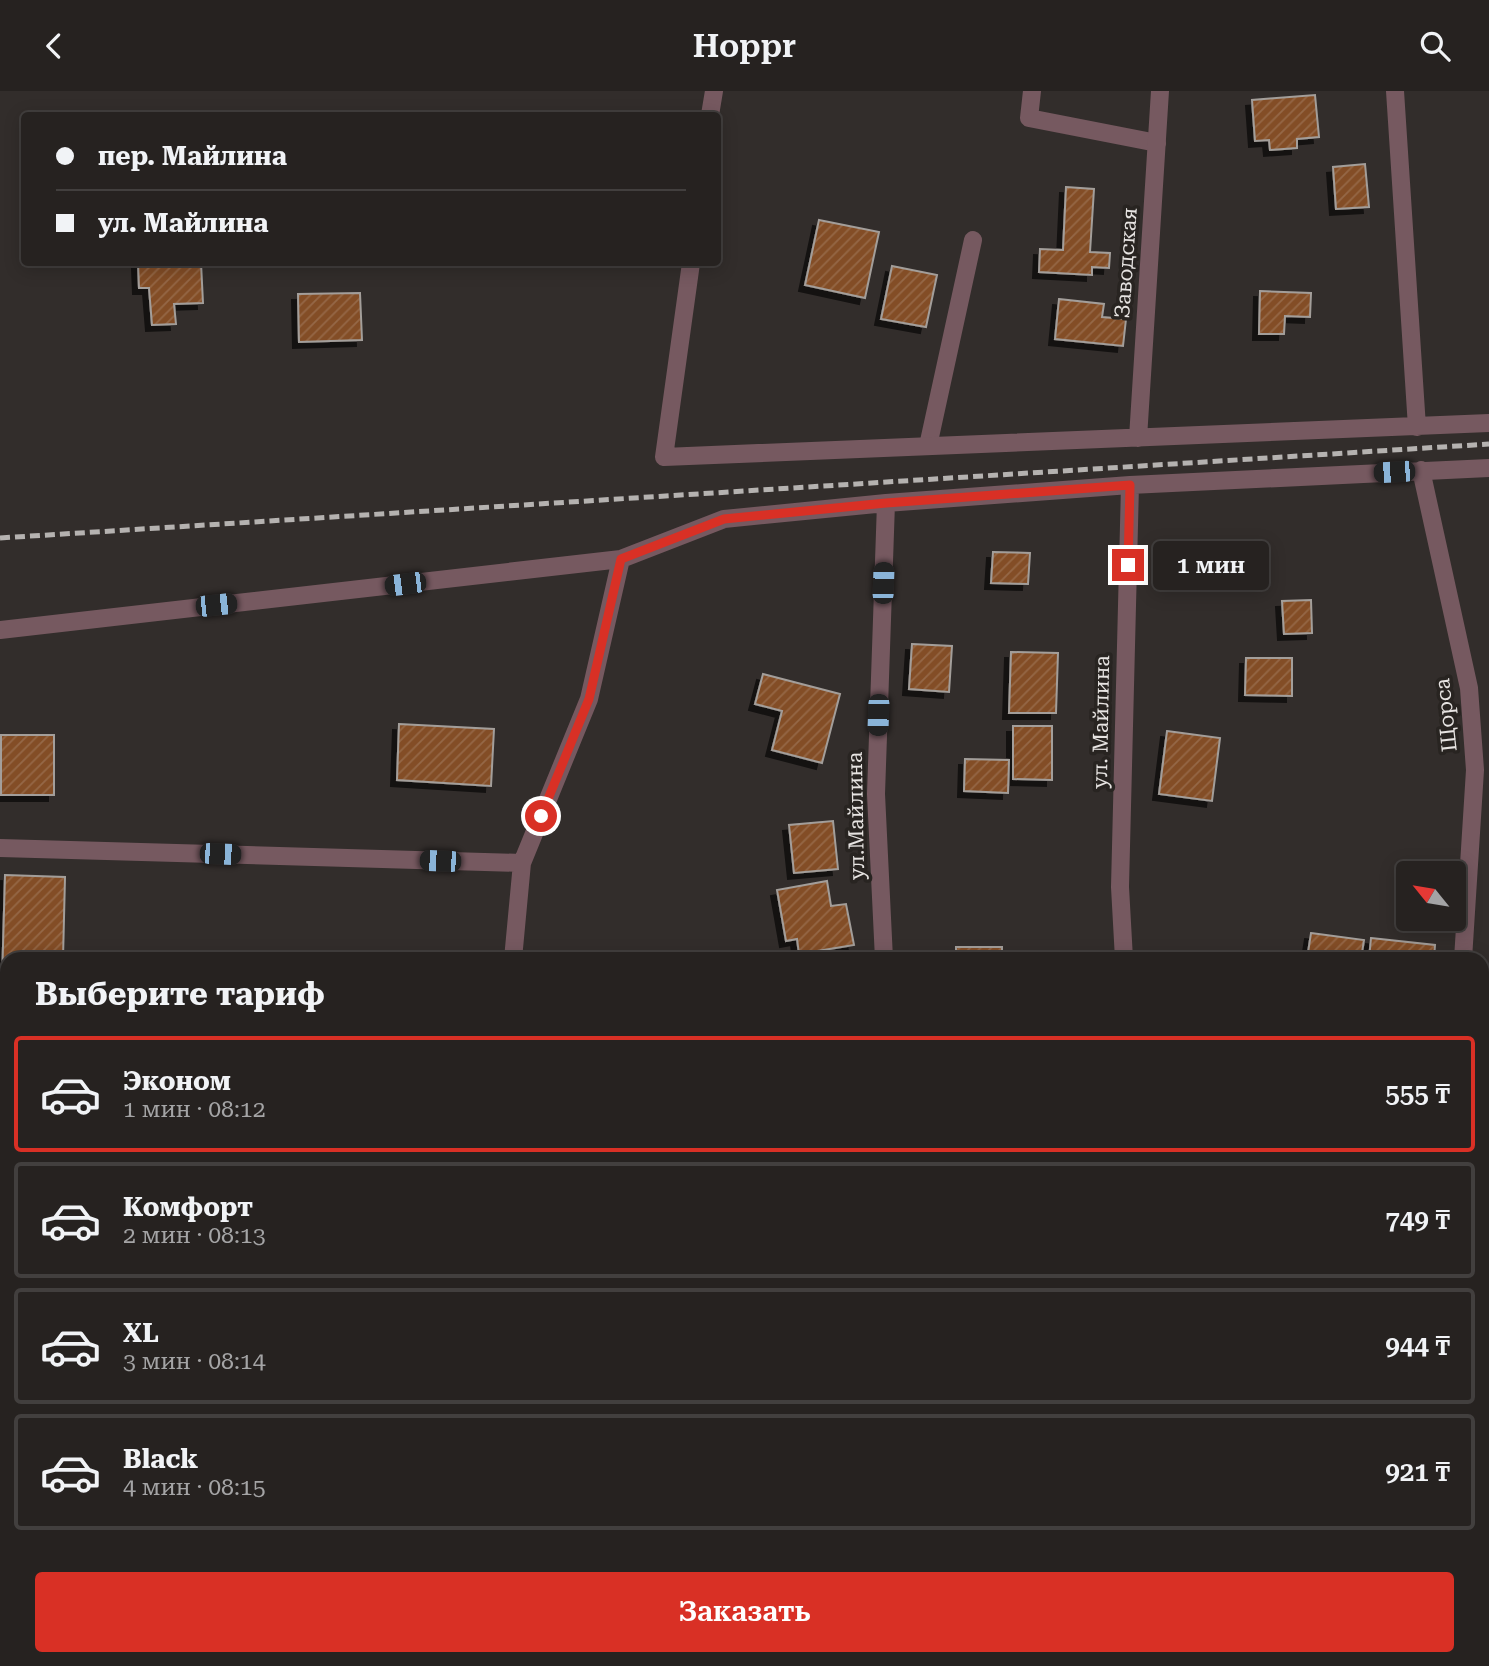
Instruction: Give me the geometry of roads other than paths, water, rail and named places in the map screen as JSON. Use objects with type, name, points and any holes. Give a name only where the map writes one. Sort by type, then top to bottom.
[{"type":"street","points":[[710,112],[714,91]]},
{"type":"street","points":[[1032,91],[1029,118],[1157,143]]},
{"type":"street","name":"Заводская","points":[[1138,438],[1160,91]]},
{"type":"street","points":[[1395,91],[1417,427]]},
{"type":"street","points":[[928,446],[973,240]]},
{"type":"street","points":[[691,266],[664,457],[1489,423]]},
{"type":"street","points":[[0,630],[621,559],[724,519],[886,503],[1130,485],[1489,468]]},
{"type":"street","name":"Щорса","points":[[1421,470],[1469,688],[1475,770],[1463,952]]},
{"type":"street","name":"ул. Майлина","points":[[1124,952],[1120,887],[1130,485]]},
{"type":"street","name":"ул.Майлина","points":[[884,952],[876,795],[886,503]]},
{"type":"street","points":[[514,952],[522,863],[589,699],[621,559]]},
{"type":"street","points":[[0,848],[522,863]]},
{"type":"railway","points":[[0,538],[1489,444]]}]
